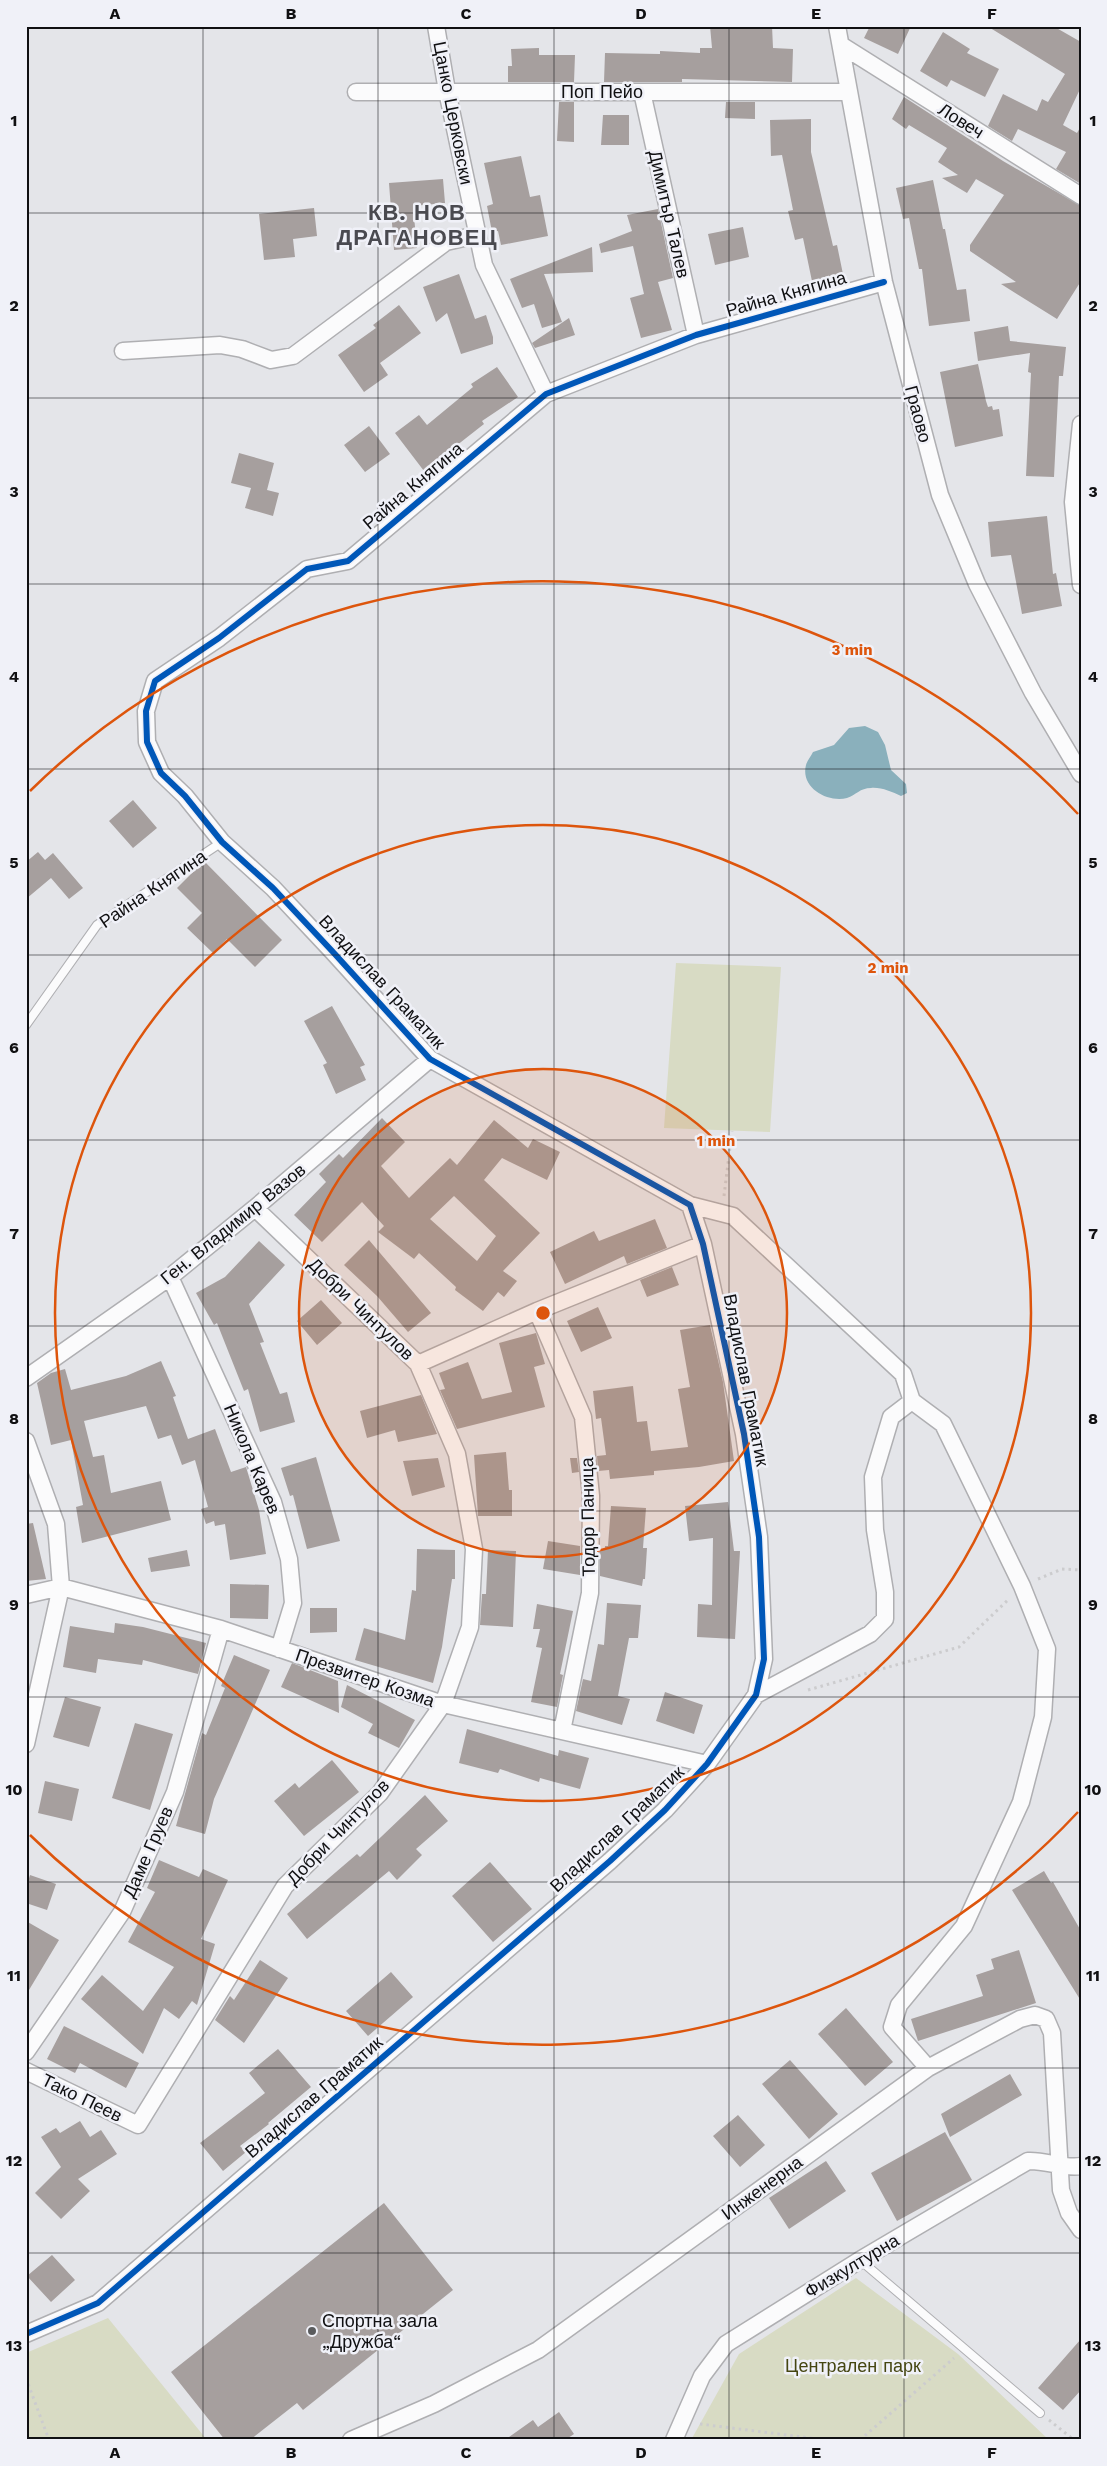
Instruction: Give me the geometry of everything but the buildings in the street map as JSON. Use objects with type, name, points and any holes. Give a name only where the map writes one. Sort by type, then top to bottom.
[{"type":"street","name":"Цанко Церковски","points":[[436,26],[447,91],[484,265],[546,394]]},
{"type":"street","name":"Граово","points":[[837,26],[884,282],[940,496],[978,584],[1034,693],[1081,774]]},
{"type":"street","name":"Ловеч","points":[[841,46],[1081,196]]},
{"type":"street","name":"Поп Пейо","points":[[356,92],[848,92]]},
{"type":"street","name":"Димитър Талев","points":[[642,92],[696,335]]},
{"type":"street","points":[[123,351],[220,345],[242,350],[270,360],[293,356],[446,242],[477,235]]},
{"type":"street","name":"Райна Княгина","points":[[222,842],[185,796],[160,772],[147,742],[146,711],[155,681],[218,638],[307,569],[348,560],[546,394],[696,335],[884,282]]},
{"type":"street","points":[[1081,424],[1073,502],[1081,584]]},
{"type":"street","name":"Владислав Граматик","points":[[26,2334],[98,2303],[610,1861],[665,1810],[706,1764],[756,1695],[764,1659],[759,1538],[744,1434],[703,1244],[690,1205],[430,1059],[273,888],[222,842]]},
{"type":"street","name":"Ген. Владимир Вазов","points":[[26,1378],[170,1277],[255,1208],[430,1059]]},
{"type":"street","points":[[690,1205],[733,1216],[903,1374],[912,1400],[943,1424],[1022,1586],[1047,1649],[1043,1717],[1021,1802],[964,1926],[899,2005],[892,2027],[928,2068]]},
{"type":"street","name":"Добри Чинтулов","points":[[138,2125],[285,1886],[380,1793],[443,1704],[470,1627],[474,1549],[457,1454],[418,1364],[255,1208]]},
{"type":"street","points":[[418,1364],[537,1311],[703,1244]]},
{"type":"street","name":"Никола Карев","points":[[170,1277],[273,1502],[289,1559],[293,1603],[279,1649]]},
{"type":"street","name":"Тодор Паница","points":[[537,1311],[583,1417],[591,1496],[590,1593],[572,1693],[562,1730]]},
{"type":"street","points":[[756,1695],[870,1634],[885,1619],[885,1592],[875,1530],[873,1477],[891,1417],[912,1400]]},
{"type":"street","points":[[26,1441],[56,1524],[62,1587],[26,1744]]},
{"type":"street","name":"Презвитер Козма","points":[[26,1596],[62,1587],[221,1629],[443,1704],[706,1764]]},
{"type":"street","name":"Даме Груев","points":[[26,2052],[122,1912],[175,1792],[221,1629]]},
{"type":"street","name":"Инженерна","points":[[351,2440],[434,2404],[538,2350],[928,2068],[1020,2019],[1035,2015],[1046,2019],[1052,2033],[1058,2165],[1061,2190],[1068,2213],[1081,2230]]},
{"type":"street","name":"Тако Пеев","points":[[26,2071],[138,2125]]},
{"type":"street","name":"Физкултурна","points":[[674,2440],[702,2376],[726,2344],[860,2260],[1028,2161],[1043,2160],[1058,2165],[1081,2166]]},
{"type":"lane","name":"Райна Княгина","points":[[26,1025],[97,925],[222,842]]},
{"type":"lane","points":[[860,2260],[1040,2413]]},
{"type":"path","points":[[722,1214],[732,1131]]},
{"type":"path","points":[[803,1691],[959,1647],[1022,1586],[1062,1569],[1081,1570]]},
{"type":"path","points":[[860,2440],[964,2349]]},
{"type":"path","points":[[26,2378],[49,2440]]},
{"type":"path","points":[[1040,2413],[1074,2440]]},
{"type":"path","points":[[682,2422],[826,2440]]},
{"type":"green space","points":[[676,963],[781,967],[770,1132],[664,1128]]},
{"type":"green space","name":"Централен парк","points":[[856,2278],[958,2354],[1049,2440],[691,2440],[739,2354]]},
{"type":"green space","points":[[108,2318],[207,2440],[26,2440],[26,2353]]},
{"type":"water","points":[[865,726],[878,732],[885,745],[891,770],[906,784],[907,793],[901,796],[883,789],[867,788],[847,798],[840,799],[824,796],[817,792],[807,781],[805,773],[807,763],[813,752],[834,745],[849,728]]},
{"type":"cycle path","points":[[26,2334],[98,2303],[610,1861],[665,1810],[707,1764],[756,1695],[764,1659],[759,1537],[744,1434],[703,1244],[690,1205],[430,1059],[273,888],[222,842],[185,796],[161,773],[147,742],[146,711],[155,681],[219,638],[307,569],[348,561],[546,394],[696,335],[884,282]]},
{"type":"place","name":"Спортна зала „Дружба“","points":[[312,2331]]},
{"type":"district","name":"КВ. НОВ ДРАГАНОВЕЦ","points":[[417,224]]}]
